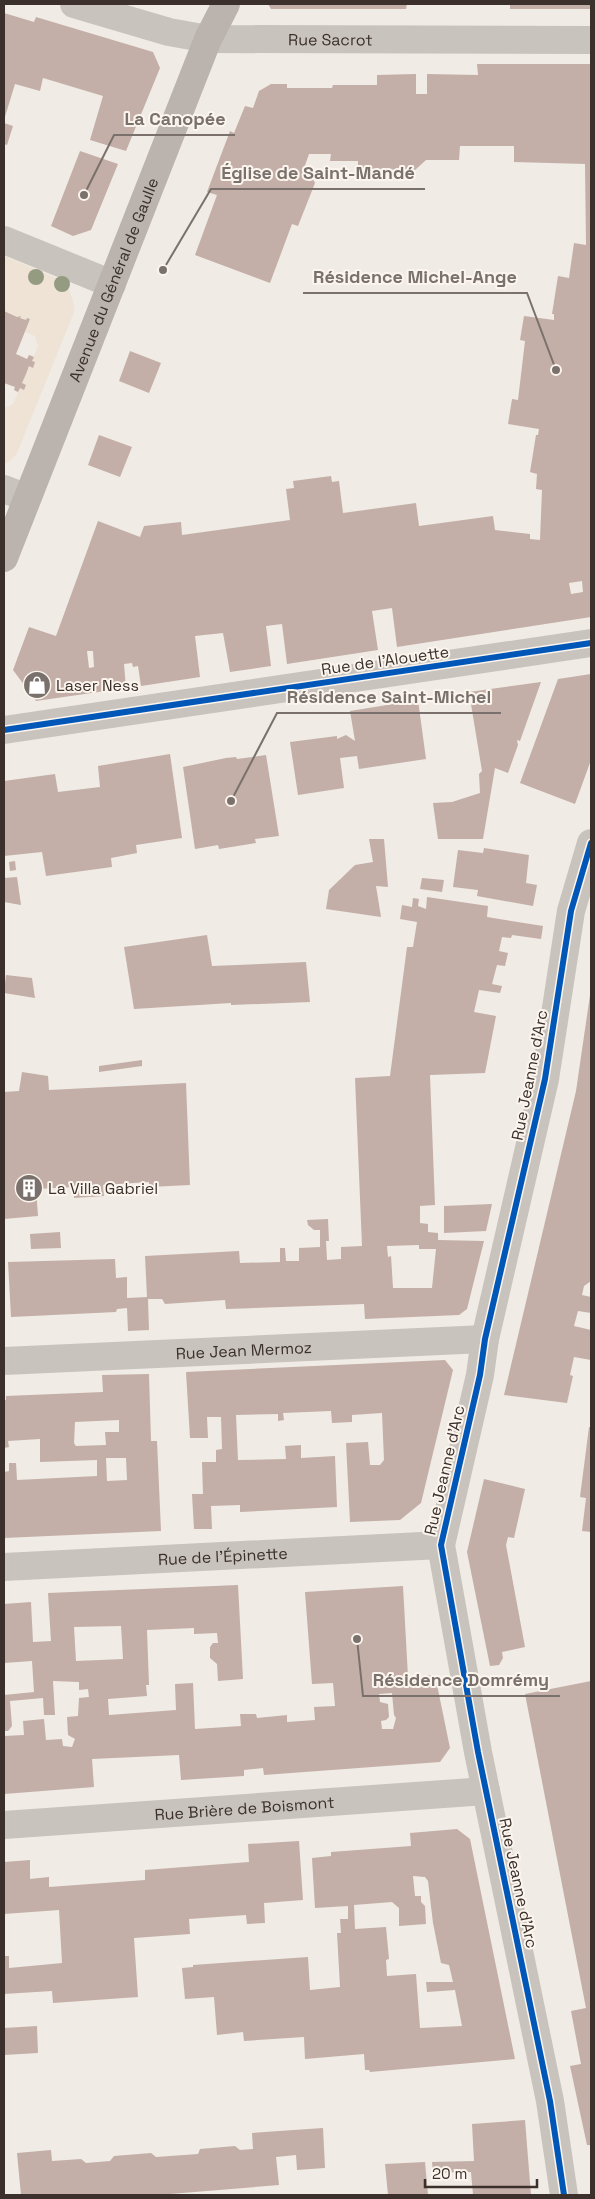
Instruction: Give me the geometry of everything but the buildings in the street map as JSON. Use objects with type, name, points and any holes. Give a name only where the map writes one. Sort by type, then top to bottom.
[{"type":"main road","name":"Avenue du Général de Gaulle","points":[[4,558],[16,494],[112,284],[208,39],[226,4]]},
{"type":"street","name":"Rue Sacrot","points":[[74,4],[169,32],[208,39],[591,40]]},
{"type":"street","points":[[4,240],[112,284]]},
{"type":"street","name":"Rue de l'Alouette","points":[[4,730],[591,643]]},
{"type":"street","name":"Rue Jeanne d'Arc","points":[[564,2195],[550,2101],[486,1790],[441,1545],[480,1375],[485,1339],[545,1079],[581,912],[591,843]]},
{"type":"street","name":"Rue Jean Mermoz","points":[[4,1361],[485,1339]]},
{"type":"street","name":"Rue de l'Épinette","points":[[4,1567],[441,1545]]},
{"type":"street","name":"Rue Brière de Boismont","points":[[4,1825],[486,1790]]},
{"type":"shaded area","points":[[4,256],[59,279],[69,289],[74,312],[17,453],[10,461],[4,464],[4,408],[13,404],[20,388],[24,390],[22,383],[29,366],[33,367],[35,362],[32,361],[38,346],[35,336],[25,332],[30,319],[27,318],[26,320],[20,318],[21,316],[17,317],[4,311]]},
{"type":"cycle path","points":[[4,730],[591,643]]},
{"type":"cycle path","points":[[564,2195],[550,2101],[478,1752],[441,1545],[480,1375],[485,1339],[545,1079],[571,911],[591,843]]},
{"type":"place","name":"La Canopée","points":[[84,195]]},
{"type":"place","name":"Église de Saint-Mandé","points":[[163,270]]},
{"type":"place","name":"Résidence Michel-Ange","points":[[556,370]]},
{"type":"place","name":"Laser Ness","points":[[37,685]]},
{"type":"place","name":"Résidence Saint-Michel","points":[[231,801]]},
{"type":"place","name":"La Villa Gabriel","points":[[29,1188]]},
{"type":"place","name":"Résidence Domrémy","points":[[357,1639]]}]
